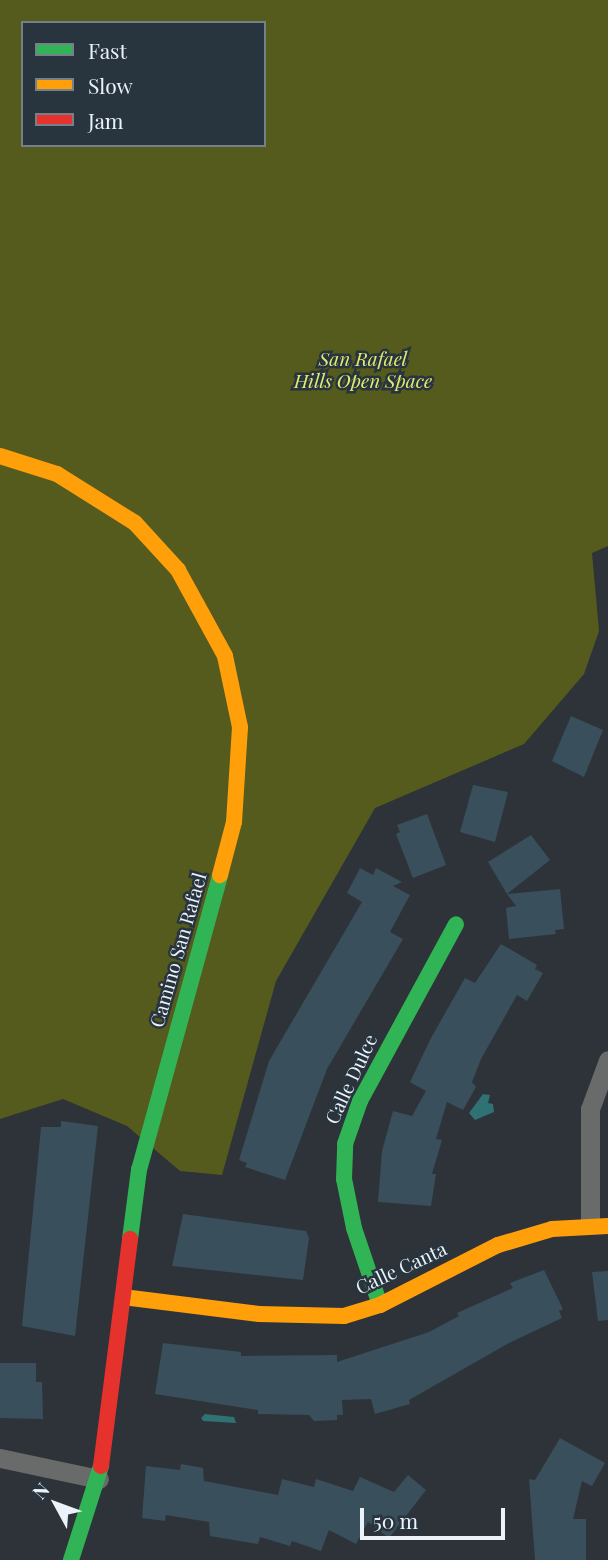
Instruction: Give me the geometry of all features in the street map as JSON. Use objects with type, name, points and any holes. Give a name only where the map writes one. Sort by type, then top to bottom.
[{"type":"street","name":"Camino San Rafael","points":[[0,456],[57,474],[92,493],[135,523],[178,570],[212,625],[225,656],[240,727],[234,822],[139,1170],[99,1479],[71,1560]]},
{"type":"street","name":"Calle Dulce","points":[[380,1305],[352,1216],[344,1180],[345,1144],[360,1101],[456,924]]},
{"type":"street","points":[[599,1226],[590,1109],[608,1060]]},
{"type":"street","name":"Calle Canta","points":[[123,1297],[259,1314],[344,1317],[380,1305],[498,1245],[552,1229],[599,1226]]},
{"type":"street","points":[[0,1458],[99,1479]]},
{"type":"green space","name":"San Rafael Hills Open Space","points":[[0,0],[608,0],[608,546],[592,553],[599,631],[584,674],[524,744],[375,808],[276,981],[222,1175],[180,1171],[127,1126],[63,1099],[0,1119]]},
{"type":"water","points":[[483,1094],[490,1095],[488,1103],[493,1104],[494,1112],[475,1120],[469,1113]]},
{"type":"water","points":[[205,1414],[234,1417],[236,1423],[203,1421],[201,1418]]},
{"type":"building","points":[[571,716],[603,730],[584,777],[552,761]]},
{"type":"building","points":[[473,785],[508,792],[495,842],[460,832]]},
{"type":"building","points":[[427,814],[446,865],[413,878],[396,834],[400,832],[397,825]]},
{"type":"building","points":[[531,835],[550,860],[507,894],[488,862]]},
{"type":"building","points":[[360,868],[373,875],[376,868],[402,882],[393,886],[410,895],[390,932],[403,939],[327,1069],[285,1180],[245,1167],[247,1163],[239,1160],[269,1061],[362,902],[347,893]]},
{"type":"building","points":[[560,889],[564,929],[555,930],[556,934],[509,939],[506,908],[516,906],[507,894]]},
{"type":"building","points":[[501,944],[537,965],[535,969],[543,973],[527,1001],[517,995],[481,1059],[472,1082],[476,1087],[463,1110],[447,1102],[436,1139],[442,1140],[432,1174],[436,1174],[431,1206],[378,1202],[382,1151],[393,1111],[412,1116],[426,1091],[410,1082],[431,1038],[465,978],[475,983]]},
{"type":"building","points":[[61,1121],[98,1126],[75,1336],[22,1326],[41,1127],[61,1127]]},
{"type":"building","points":[[183,1214],[306,1231],[309,1238],[303,1280],[172,1266]]},
{"type":"building","points":[[544,1270],[563,1309],[559,1311],[562,1318],[509,1343],[409,1400],[410,1404],[375,1414],[371,1399],[342,1400],[343,1415],[337,1415],[337,1420],[314,1421],[309,1415],[258,1414],[258,1410],[155,1394],[163,1343],[241,1352],[241,1356],[337,1355],[337,1362],[429,1332],[459,1316],[457,1313],[513,1288],[510,1283]]},
{"type":"building","points":[[608,1271],[608,1320],[598,1321],[592,1272]]},
{"type":"building","points":[[0,1363],[36,1363],[36,1382],[42,1382],[43,1419],[0,1418]]},
{"type":"building","points":[[560,1438],[605,1463],[592,1486],[582,1481],[573,1519],[586,1519],[586,1560],[535,1560],[529,1479],[535,1480]]},
{"type":"building","points":[[181,1464],[203,1468],[204,1481],[278,1495],[282,1479],[314,1487],[316,1479],[353,1491],[360,1477],[394,1492],[408,1475],[426,1490],[389,1538],[368,1522],[356,1544],[329,1530],[321,1551],[292,1541],[290,1546],[260,1537],[258,1544],[210,1536],[209,1522],[166,1515],[165,1521],[142,1518],[146,1466],[180,1470]]},
{"type":"traffic: fast","points":[[130,1239],[139,1170],[220,875]]},
{"type":"traffic: fast","points":[[380,1305],[354,1228],[344,1179],[345,1144],[360,1101],[456,924]]},
{"type":"traffic: fast","points":[[71,1560],[101,1466]]},
{"type":"traffic: slow","points":[[0,456],[57,474],[135,523],[178,570],[225,656],[240,727],[234,822],[220,875]]},
{"type":"traffic: slow","points":[[123,1297],[259,1314],[344,1316],[380,1305],[498,1245],[552,1229],[608,1226]]},
{"type":"traffic: jam","points":[[101,1466],[130,1239]]}]
